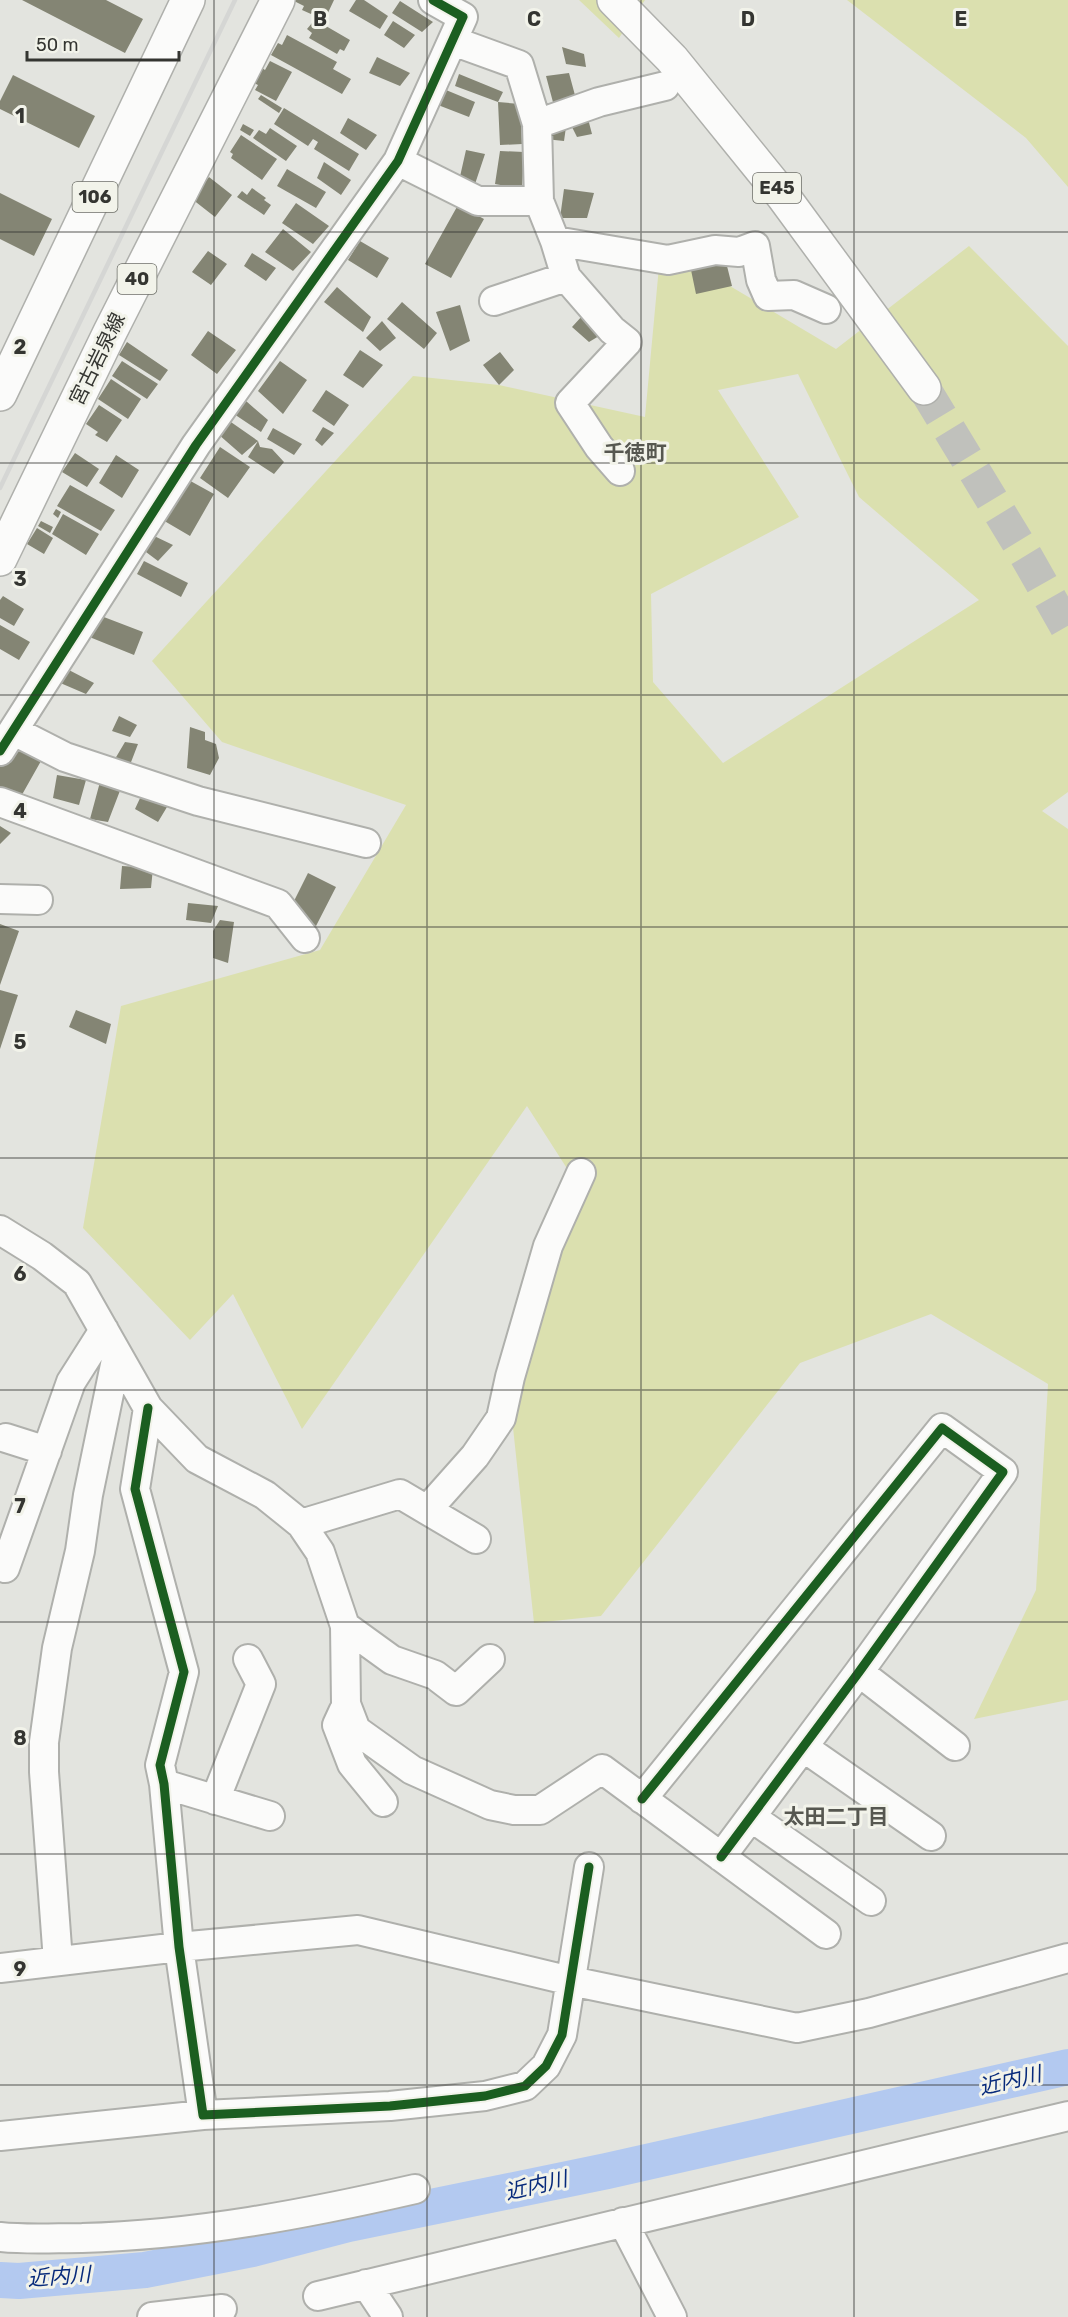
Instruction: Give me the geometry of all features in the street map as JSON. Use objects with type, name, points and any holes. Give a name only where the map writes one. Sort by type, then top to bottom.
[{"type":"main road","name":"106","points":[[0,394],[9,355],[188,0]]},
{"type":"main road","name":"宮古岩泉線","points":[[0,560],[110,332],[278,0]]},
{"type":"main road","name":"E45","points":[[614,0],[672,59],[783,196],[924,388]]},
{"type":"street","points":[[366,843],[198,801],[65,757],[7,741],[196,445],[398,161],[463,17],[434,0]]},
{"type":"street","points":[[453,41],[519,64],[537,124],[539,201],[555,241],[566,278],[612,330],[627,342],[570,403],[599,447],[620,471]]},
{"type":"street","points":[[537,124],[599,102],[665,86]]},
{"type":"street","points":[[398,161],[478,201],[539,201]]},
{"type":"street","points":[[555,241],[668,261],[715,250],[739,252],[755,246],[761,279],[768,296],[794,295],[826,309]]},
{"type":"street","points":[[494,301],[566,278]]},
{"type":"street","points":[[0,802],[278,904],[305,938]]},
{"type":"street","points":[[0,899],[38,900]]},
{"type":"street","points":[[427,1510],[475,1456],[501,1418],[510,1377],[548,1246],[580,1173]]},
{"type":"street","points":[[0,1230],[42,1256],[77,1283],[148,1408],[197,1459],[265,1495],[301,1524],[320,1551],[345,1626],[346,1704],[356,1730],[412,1770],[490,1805],[514,1810],[540,1810],[602,1769],[826,1934]]},
{"type":"street","points":[[5,1568],[71,1382],[104,1330]]},
{"type":"street","points":[[58,1961],[44,1772],[44,1742],[57,1648],[80,1551],[88,1495],[117,1355]]},
{"type":"street","points":[[148,1408],[135,1489],[184,1672],[160,1765],[164,1784],[179,1947],[203,2115]]},
{"type":"street","points":[[642,1799],[942,1428],[1003,1472],[859,1672],[721,1857]]},
{"type":"street","points":[[6,1438],[47,1451]]},
{"type":"street","points":[[301,1524],[400,1494],[476,1539]]},
{"type":"street","points":[[345,1626],[392,1660],[435,1675],[456,1691],[490,1659]]},
{"type":"street","points":[[215,1800],[261,1684],[248,1659]]},
{"type":"street","points":[[859,1672],[955,1746]]},
{"type":"street","points":[[346,1704],[337,1725],[352,1764],[383,1802]]},
{"type":"street","points":[[803,1747],[931,1836]]},
{"type":"street","points":[[164,1784],[270,1816]]},
{"type":"street","points":[[751,1817],[871,1901]]},
{"type":"street","points":[[0,2136],[203,2115],[390,2106],[485,2096],[525,2086],[546,2066],[562,2035],[589,1867]]},
{"type":"street","points":[[0,1968],[179,1947],[358,1930],[572,1981],[797,2028],[869,2013],[1068,1958]]},
{"type":"street","points":[[318,2296],[1068,2116]]},
{"type":"street","points":[[0,2237],[22,2239],[123,2237],[206,2229],[337,2206],[415,2188]]},
{"type":"street","points":[[622,2222],[672,2317]]},
{"type":"street","points":[[366,2284],[388,2317]]},
{"type":"street","points":[[152,2317],[222,2309]]},
{"type":"green space","points":[[579,0],[645,0],[619,38]]},
{"type":"green space","points":[[847,0],[1068,0],[1068,187],[1026,138]]},
{"type":"green space","points":[[661,245],[836,349],[969,246],[1068,346],[1068,792],[1042,811],[1068,829],[1068,1700],[974,1719],[1036,1590],[1048,1384],[931,1314],[800,1363],[601,1616],[534,1623],[505,1353],[584,1195],[527,1106],[302,1429],[233,1294],[190,1340],[83,1228],[121,1006],[320,950],[406,805],[222,742],[152,661],[413,376],[499,385],[645,417]],"holes":[[[798,374],[859,497],[979,600],[723,763],[653,682],[651,594],[799,517],[718,390]]]},
{"type":"building","points":[[22,0],[106,0],[143,19],[125,53]]},
{"type":"building","points":[[292,0],[334,0],[326,17],[313,11],[311,14],[302,10],[304,6]]},
{"type":"building","points":[[356,0],[364,0],[388,16],[380,29],[349,11]]},
{"type":"building","points":[[400,1],[433,22],[422,32],[392,13]]},
{"type":"building","points":[[393,21],[415,35],[404,48],[384,35]]},
{"type":"building","points":[[319,22],[350,40],[344,51],[340,49],[337,54],[309,38],[312,33],[307,29],[312,23],[317,26]]},
{"type":"building","points":[[287,35],[337,62],[333,69],[351,79],[342,94],[271,55],[278,43],[282,45]]},
{"type":"building","points":[[562,47],[584,54],[586,67],[566,64]]},
{"type":"building","points":[[377,57],[410,73],[400,86],[369,73]]},
{"type":"building","points":[[270,61],[292,72],[276,101],[255,90],[258,85],[254,83],[262,68],[265,70]]},
{"type":"building","points":[[569,73],[576,99],[554,106],[546,76]]},
{"type":"building","points":[[459,74],[503,92],[498,102],[455,86]]},
{"type":"building","points":[[13,75],[95,116],[79,148],[0,109],[0,101]]},
{"type":"building","points":[[446,90],[475,102],[469,117],[438,105]]},
{"type":"building","points":[[261,95],[282,108],[279,113],[258,99]]},
{"type":"building","points":[[498,102],[520,104],[522,144],[500,145]]},
{"type":"building","points":[[284,108],[359,154],[349,171],[314,149],[318,142],[313,139],[308,146],[274,124]]},
{"type":"building","points":[[587,115],[592,134],[577,137],[569,121]]},
{"type":"building","points":[[348,118],[377,135],[366,150],[340,133]]},
{"type":"building","points":[[243,124],[254,130],[250,136],[240,130]]},
{"type":"building","points":[[546,126],[566,127],[564,141],[545,139]]},
{"type":"building","points":[[270,128],[297,146],[286,161],[253,138],[259,130],[266,134]]},
{"type":"building","points":[[241,135],[277,159],[262,180],[231,158],[233,154],[230,152]]},
{"type":"building","points":[[466,150],[485,154],[475,184],[459,181]]},
{"type":"building","points":[[500,151],[524,152],[522,189],[495,184]]},
{"type":"building","points":[[324,162],[351,180],[341,195],[317,178]]},
{"type":"building","points":[[287,169],[326,192],[316,208],[277,186]]},
{"type":"building","points":[[209,177],[232,195],[215,217],[192,199]]},
{"type":"building","points":[[252,188],[266,198],[264,200],[271,205],[264,215],[237,197],[242,191],[247,195]]},
{"type":"building","points":[[564,189],[594,193],[587,218],[560,218]]},
{"type":"building","points":[[0,193],[52,219],[34,256],[0,239]]},
{"type":"building","points":[[296,203],[329,226],[313,244],[282,223]]},
{"type":"building","points":[[458,205],[484,219],[451,278],[425,264]]},
{"type":"building","points":[[283,229],[311,252],[293,271],[265,252]]},
{"type":"building","points":[[360,241],[389,258],[377,278],[348,260]]},
{"type":"building","points":[[208,251],[227,264],[211,285],[192,272]]},
{"type":"building","points":[[252,253],[276,268],[266,281],[244,266]]},
{"type":"building","points":[[726,262],[732,286],[696,294],[691,270]]},
{"type":"building","points":[[337,287],[371,317],[363,332],[324,302]]},
{"type":"building","points":[[402,302],[437,333],[424,349],[387,319]]},
{"type":"building","points":[[460,305],[470,341],[450,351],[436,312]]},
{"type":"building","points":[[583,315],[604,333],[589,342],[572,327]]},
{"type":"building","points":[[382,321],[396,338],[380,351],[366,338]]},
{"type":"building","points":[[208,331],[236,350],[217,374],[191,355]]},
{"type":"building","points":[[127,342],[168,370],[160,381],[119,355]]},
{"type":"building","points":[[360,350],[383,365],[363,388],[343,375]]},
{"type":"building","points":[[500,352],[514,370],[499,385],[483,365]]},
{"type":"building","points":[[122,361],[158,384],[147,399],[112,376]]},
{"type":"building","points":[[280,361],[307,380],[283,414],[258,391]]},
{"type":"building","points":[[111,379],[141,399],[128,419],[98,399]]},
{"type":"building","points":[[326,390],[349,405],[334,426],[312,411]]},
{"type":"building","points":[[246,401],[268,420],[261,432],[234,414]]},
{"type":"building","points":[[99,405],[122,420],[107,442],[95,435],[98,432],[86,424]]},
{"type":"building","points":[[228,420],[258,441],[242,455],[218,434]]},
{"type":"building","points":[[323,427],[334,433],[322,446],[315,440]]},
{"type":"building","points":[[273,428],[302,444],[294,455],[267,439]]},
{"type":"building","points":[[258,441],[260,447],[272,449],[284,462],[274,474],[248,457]]},
{"type":"building","points":[[220,447],[250,467],[228,498],[200,478]]},
{"type":"building","points":[[75,453],[99,469],[87,487],[62,472]]},
{"type":"building","points":[[116,455],[139,470],[122,498],[99,483]]},
{"type":"building","points":[[185,478],[214,494],[190,536],[161,519]]},
{"type":"building","points":[[70,485],[115,510],[101,531],[57,506]]},
{"type":"building","points":[[56,509],[61,512],[58,518],[53,514]]},
{"type":"building","points":[[63,514],[99,534],[86,555],[52,534]]},
{"type":"building","points":[[41,521],[53,527],[50,533],[38,526]]},
{"type":"building","points":[[37,528],[53,538],[44,554],[27,544]]},
{"type":"building","points":[[150,534],[173,545],[158,561],[142,549]]},
{"type":"building","points":[[144,561],[188,583],[181,597],[137,574]]},
{"type":"building","points":[[3,596],[24,609],[14,626],[0,618],[0,600]]},
{"type":"building","points":[[96,614],[143,632],[134,655],[87,636]]},
{"type":"building","points":[[0,625],[30,642],[19,660],[0,649]]},
{"type":"building","points":[[65,668],[94,683],[86,694],[58,682]]},
{"type":"building","points":[[119,716],[137,725],[130,737],[112,731]]},
{"type":"building","points":[[190,727],[205,732],[205,740],[216,744],[219,758],[210,775],[187,768]]},
{"type":"building","points":[[125,742],[138,744],[128,770],[112,764]]},
{"type":"building","points":[[13,745],[41,761],[19,800],[0,795],[0,767]]},
{"type":"building","points":[[57,775],[86,780],[79,805],[53,798]]},
{"type":"building","points":[[100,782],[121,788],[108,822],[90,819]]},
{"type":"building","points":[[141,796],[167,807],[158,822],[135,809]]},
{"type":"building","points":[[0,826],[11,833],[0,844]]},
{"type":"building","points":[[122,866],[153,868],[151,888],[120,889]]},
{"type":"building","points":[[308,873],[336,887],[316,926],[306,924],[291,907]]},
{"type":"building","points":[[188,903],[218,906],[211,923],[186,920]]},
{"type":"building","points":[[220,920],[234,922],[228,963],[213,958],[213,931]]},
{"type":"building","points":[[0,924],[19,931],[0,985]]},
{"type":"building","points":[[0,990],[18,995],[0,1049]]},
{"type":"building","points":[[76,1010],[111,1024],[106,1044],[69,1027]]},
{"type":"waterway","name":"近内川","points":[[0,2280],[19,2281],[145,2270],[252,2249],[348,2224],[607,2171],[1068,2067]]},
{"type":"tunnel","points":[[924,388],[1068,630]]},
{"type":"railway","points":[[0,488],[235,0]]},
{"type":"cycle path","points":[[0,751],[196,445],[398,161],[463,17],[433,0]]},
{"type":"cycle path","points":[[148,1408],[135,1489],[184,1672],[160,1765],[164,1784],[179,1947],[203,2115],[390,2106],[485,2096],[525,2086],[546,2066],[562,2035],[589,1867]]},
{"type":"cycle path","points":[[642,1799],[942,1428],[1003,1472],[859,1672],[721,1857]]},
{"type":"district","name":"千徳町","points":[[635,452]]},
{"type":"district","name":"太田二丁目","points":[[836,1816]]}]
